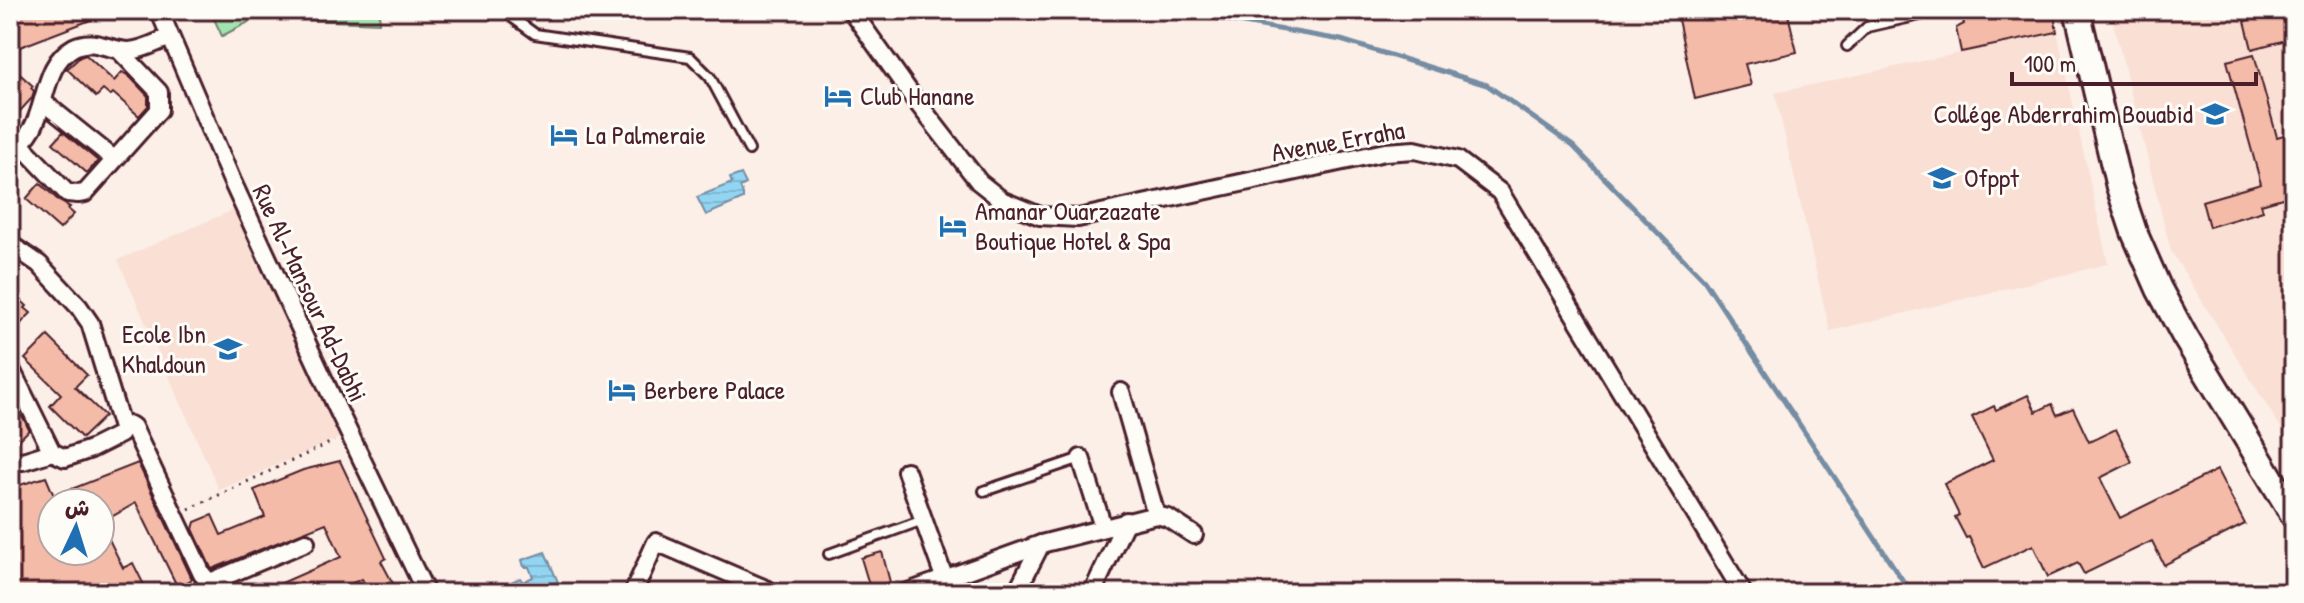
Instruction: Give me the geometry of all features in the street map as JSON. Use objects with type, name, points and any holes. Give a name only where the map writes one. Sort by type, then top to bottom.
[{"type":"street","name":"Rue Al-Mansour Ad-Dabhi","points":[[159,10],[232,181],[426,593]]},
{"type":"street","name":"Avenue Erraha","points":[[851,10],[979,182],[1003,201],[1040,216],[1078,218],[1385,152],[1415,150],[1458,160],[1500,192],[1743,593]]},
{"type":"street","points":[[2077,10],[2119,187],[2134,232],[2159,289],[2185,337],[2294,516]]},
{"type":"street","points":[[119,50],[159,92],[159,110],[85,193],[67,193],[15,147],[33,129],[54,67],[74,47],[86,43],[119,50],[139,50],[170,37]]},
{"type":"street","points":[[43,102],[114,159]]},
{"type":"street","points":[[10,244],[39,264],[90,323],[122,428],[118,437],[65,458],[52,452],[10,367]]},
{"type":"street","points":[[1121,392],[1156,515]]},
{"type":"street","points":[[122,428],[133,427],[208,581],[306,542]]},
{"type":"street","points":[[10,460],[23,461],[52,452]]},
{"type":"street","points":[[1081,458],[1103,527]]},
{"type":"street","points":[[906,471],[944,577]]},
{"type":"street","points":[[905,593],[1041,544],[1126,521],[1156,515],[1168,518],[1194,535]]},
{"type":"street","points":[[1092,593],[1126,521]]},
{"type":"street","points":[[633,593],[656,542],[748,588],[775,593]]},
{"type":"street","points":[[1016,593],[1041,544]]},
{"type":"lane","points":[[505,10],[535,34],[690,57],[710,77],[749,150]]},
{"type":"lane","points":[[1847,46],[1867,27],[1942,10]]},
{"type":"lane","points":[[984,491],[1081,458]]},
{"type":"lane","points":[[829,554],[923,520]]},
{"type":"path","points":[[175,515],[349,434]]},
{"type":"shaded area","name":"Collége Abderrahim Bouabid","points":[[2110,10],[2294,10],[2294,449],[2171,251]]},
{"type":"shaded area","name":"Ofppt","points":[[2057,32],[2108,264],[1830,331],[1775,93]]},
{"type":"shaded area","name":"Ecole Ibn Khaldoun","points":[[238,208],[339,438],[219,490],[118,260]]},
{"type":"green space","points":[[210,10],[380,10],[379,23],[256,18],[222,36]]},
{"type":"water","points":[[741,174],[746,184],[740,187],[743,199],[706,215],[697,197],[732,183],[730,178]]},
{"type":"water","points":[[545,552],[558,582],[541,587],[543,593],[511,593],[507,584],[520,578],[523,582],[533,577],[522,560]]},
{"type":"building","points":[[21,10],[114,11],[10,51],[10,14]]},
{"type":"building","points":[[1676,10],[1787,10],[1797,52],[1745,64],[1751,85],[1695,99]]},
{"type":"building","points":[[1998,10],[2000,20],[2035,13],[2034,10],[2053,10],[2057,32],[1961,52],[1956,28],[1964,24],[1961,13]]},
{"type":"building","points":[[2294,10],[2294,38],[2252,49],[2245,21]]},
{"type":"building","points":[[2254,54],[2277,137],[2294,132],[2294,166],[2286,169],[2293,195],[2261,204],[2263,211],[2209,227],[2202,201],[2261,184],[2227,61]]},
{"type":"building","points":[[86,55],[114,81],[122,72],[148,96],[148,106],[139,116],[113,93],[110,96],[103,90],[96,97],[67,69]]},
{"type":"building","points":[[10,65],[33,86],[32,98],[20,111],[10,102]]},
{"type":"building","points":[[63,132],[98,161],[87,173],[53,143]]},
{"type":"building","points":[[40,183],[70,207],[68,209],[74,214],[60,229],[26,199]]},
{"type":"building","points":[[10,290],[31,313],[10,335]]},
{"type":"building","points":[[48,336],[87,375],[75,387],[105,416],[82,438],[50,406],[61,394],[25,359]]},
{"type":"building","points":[[2028,395],[2036,412],[2052,404],[2057,415],[2073,408],[2089,442],[2116,429],[2132,462],[2100,478],[2120,518],[2217,470],[2245,524],[2164,565],[2152,541],[2084,574],[2078,563],[2048,577],[2033,545],[1984,568],[1955,517],[1959,515],[1944,484],[1993,460],[1972,417]]},
{"type":"building","points":[[10,406],[24,419],[29,430],[10,449]]},
{"type":"building","points":[[340,461],[386,558],[381,561],[398,593],[370,593],[362,579],[329,593],[259,593],[341,557],[326,523],[211,568],[193,529],[195,522],[212,515],[221,535],[265,517],[254,490],[303,470]]},
{"type":"building","points":[[138,463],[192,579],[178,588],[136,503],[116,514],[116,487],[77,487]]},
{"type":"building","points":[[46,477],[50,487],[36,487],[36,567],[116,567],[116,554],[123,568],[133,563],[148,593],[13,593],[10,586],[10,488]]},
{"type":"building","points":[[882,552],[890,582],[870,588],[861,558]]},
{"type":"waterway","points":[[1192,10],[1203,16],[1341,40],[1487,85],[1573,146],[1704,280],[1911,593]]},
{"type":"place","name":"Club Hanane","points":[[838,96]]},
{"type":"place","name":"Collége Abderrahim Bouabid","points":[[2215,114]]},
{"type":"place","name":"La Palmeraie","points":[[564,135]]},
{"type":"place","name":"Ofppt","points":[[1942,178]]},
{"type":"place","name":"Amanar Ouarzazate Boutique Hotel & Spa","points":[[953,226]]},
{"type":"place","name":"Ecole Ibn Khaldoun","points":[[228,349]]},
{"type":"place","name":"Berbere Palace","points":[[622,390]]}]
